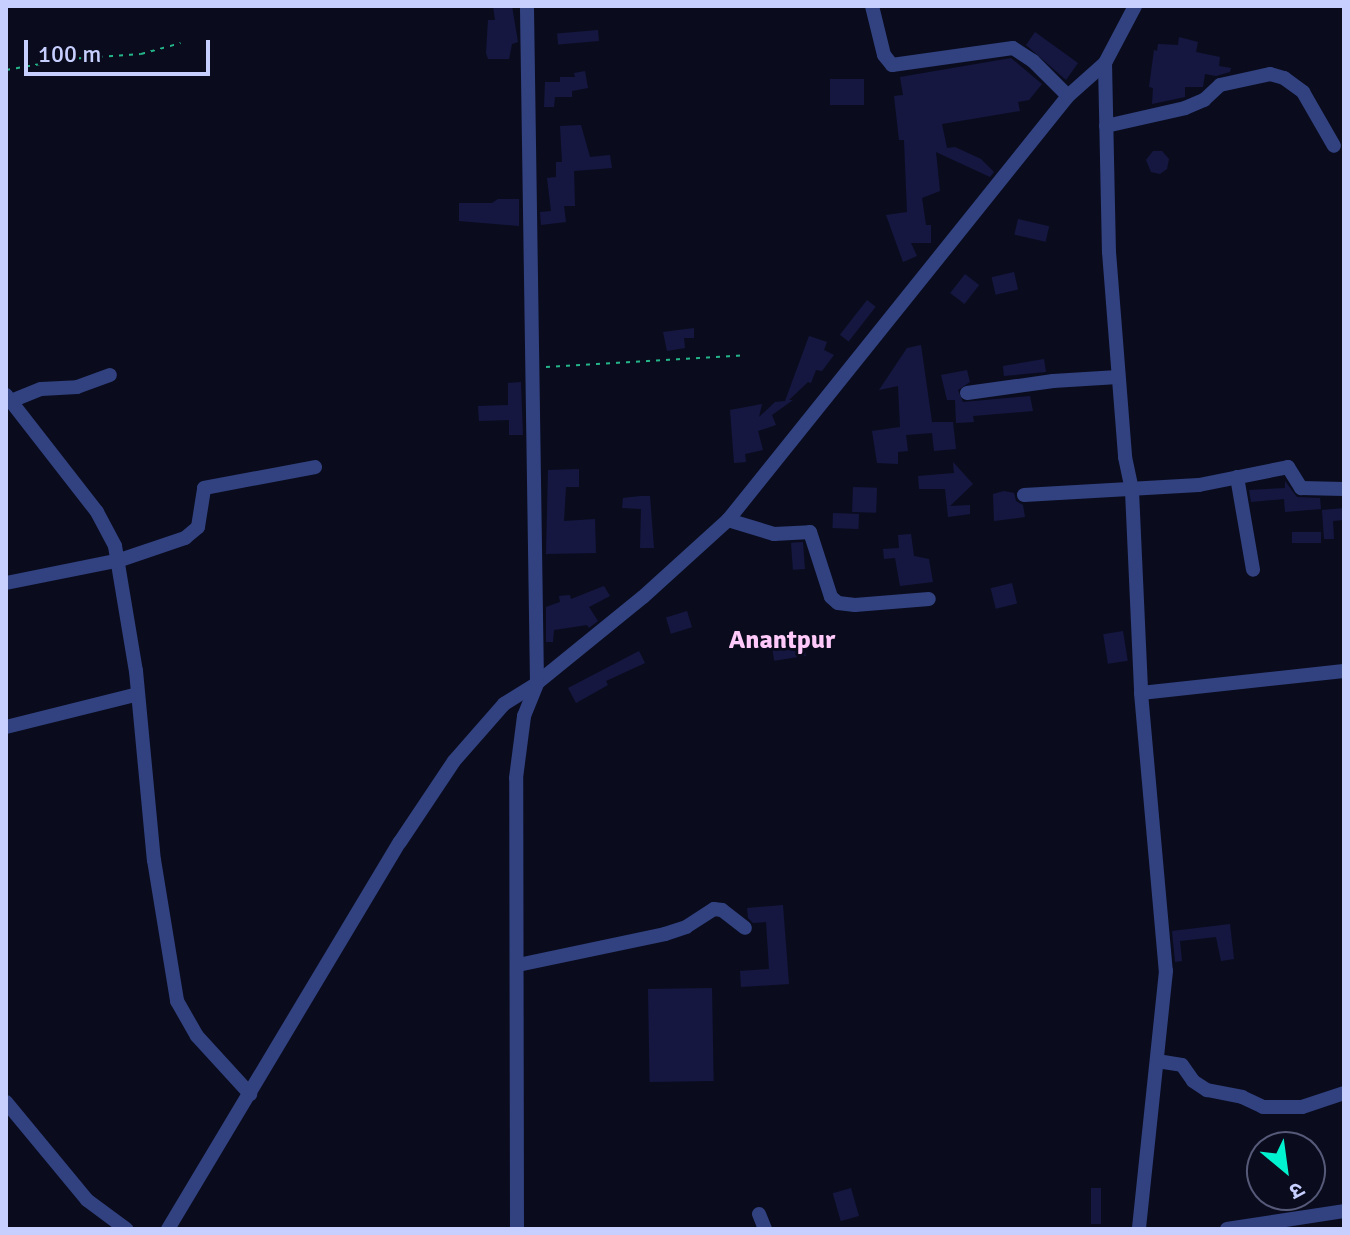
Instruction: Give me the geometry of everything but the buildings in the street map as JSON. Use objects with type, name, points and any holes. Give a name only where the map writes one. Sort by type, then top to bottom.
[{"type":"street","points":[[517,1229],[516,778],[524,716],[537,683],[527,6]]},
{"type":"street","points":[[872,6],[884,55],[892,65],[1013,48],[1033,61],[1068,96]]},
{"type":"street","points":[[168,1229],[400,842],[454,761],[504,704],[537,683],[654,588],[728,520],[1068,96],[1105,63],[1135,6]]},
{"type":"street","points":[[1105,63],[1109,252],[1125,457],[1132,491],[1141,693],[1166,971],[1139,1229]]},
{"type":"street","points":[[1106,126],[1185,108],[1204,100],[1220,85],[1270,74],[1284,78],[1303,92],[1334,146]]},
{"type":"street","points":[[110,375],[77,387],[41,389],[9,398],[97,512],[120,560],[138,694],[152,845],[177,1001],[197,1036],[250,1094]]},
{"type":"street","points":[[967,393],[1053,381],[1118,377]]},
{"type":"street","points":[[6,583],[120,560],[193,533],[200,519],[204,488],[315,467]]},
{"type":"street","points":[[1024,495],[1199,485],[1288,467],[1301,488],[1344,489]]},
{"type":"street","points":[[1237,477],[1253,570]]},
{"type":"street","points":[[728,520],[774,534],[810,532],[831,597],[838,603],[855,605],[929,599]]},
{"type":"street","points":[[1141,693],[1344,671]]},
{"type":"street","points":[[6,727],[138,694]]},
{"type":"street","points":[[518,965],[665,934],[686,927],[714,909],[722,910],[745,928]]},
{"type":"street","points":[[1157,1061],[1182,1065],[1193,1081],[1207,1090],[1242,1097],[1263,1107],[1315,1105],[1344,1093]]},
{"type":"street","points":[[6,1102],[87,1200],[126,1229]]},
{"type":"street","points":[[1227,1229],[1344,1211]]},
{"type":"street","points":[[759,1214],[765,1229]]},
{"type":"path","points":[[6,70],[69,59],[141,54],[181,43]]},
{"type":"path","points":[[532,367],[746,355]]},
{"type":"district","name":"Anantpur","points":[[782,641]]}]
